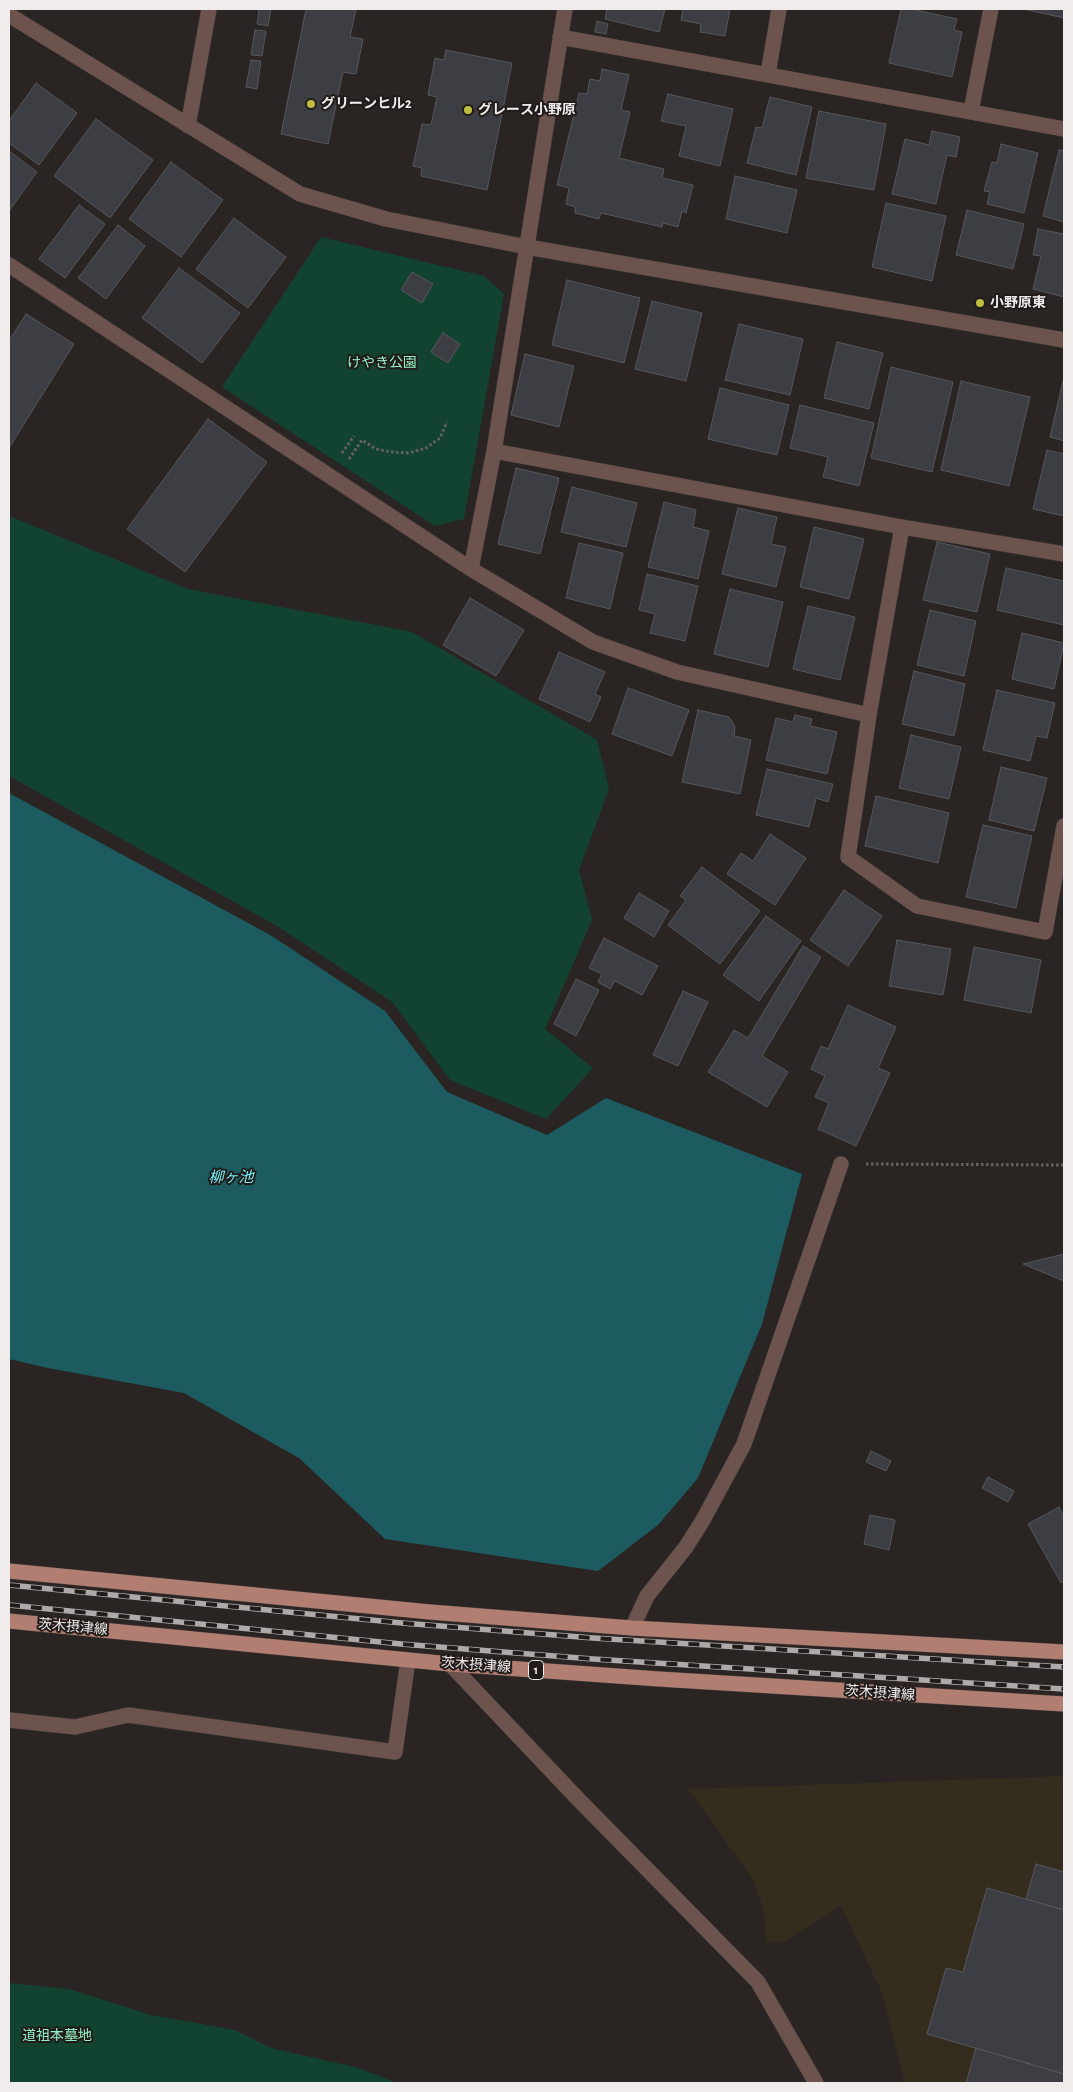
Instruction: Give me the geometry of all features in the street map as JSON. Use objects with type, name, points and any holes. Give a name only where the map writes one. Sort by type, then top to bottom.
[{"type":"main road","points":[[9,1571],[430,1612],[632,1628],[1064,1652]]},
{"type":"main road","name":"茨木摂津線","points":[[9,1621],[450,1664],[1064,1704]]},
{"type":"street","points":[[188,126],[209,9]]},
{"type":"street","points":[[471,569],[494,451],[565,9]]},
{"type":"street","points":[[768,74],[779,9]]},
{"type":"street","points":[[971,111],[991,9]]},
{"type":"street","points":[[9,15],[300,194],[386,219],[527,248],[1064,340]]},
{"type":"street","points":[[560,37],[1064,129]]},
{"type":"street","points":[[9,265],[471,569],[593,642],[677,672],[869,715]]},
{"type":"street","points":[[494,451],[1064,554]]},
{"type":"street","points":[[902,526],[869,715],[848,857],[917,906],[1045,932],[1064,826]]},
{"type":"street","points":[[632,1628],[647,1596],[686,1546],[703,1520],[744,1444],[841,1164]]},
{"type":"street","points":[[9,1720],[75,1728],[128,1715],[395,1752],[408,1660]]},
{"type":"street","points":[[450,1664],[578,1799],[758,1982],[816,2083]]},
{"type":"path","points":[[349,459],[362,440],[376,448],[392,452],[409,453],[426,448],[440,438],[447,422]]},
{"type":"path","points":[[341,454],[354,436]]},
{"type":"path","points":[[841,1164],[1064,1165]]},
{"type":"shaded area","points":[[1064,1776],[1064,2083],[905,2083],[881,1991],[841,1906],[784,1942],[766,1943],[764,1911],[753,1880],[688,1789]]},
{"type":"green space","name":"けやき公園","points":[[321,237],[484,276],[504,294],[464,519],[435,526],[222,387]]},
{"type":"green space","points":[[9,516],[188,589],[412,632],[597,740],[609,789],[579,870],[592,920],[545,1029],[593,1068],[546,1119],[450,1080],[392,1002],[277,926],[9,776]]},
{"type":"green space","name":"道祖本墓地","points":[[9,1983],[69,1989],[151,2015],[235,2030],[271,2048],[355,2067],[398,2083],[9,2083]]},
{"type":"water","name":"柳ヶ池","points":[[9,793],[272,936],[385,1011],[447,1092],[547,1135],[606,1098],[802,1174],[762,1324],[698,1478],[658,1525],[598,1571],[385,1539],[299,1458],[184,1393],[9,1359]]},
{"type":"building","points":[[259,9],[271,9],[268,26],[257,24]]},
{"type":"building","name":"グリーンヒル2","points":[[306,9],[356,9],[350,37],[363,39],[356,74],[343,72],[328,144],[281,134]]},
{"type":"building","points":[[607,9],[665,9],[659,32],[605,19]]},
{"type":"building","points":[[683,9],[730,9],[725,36],[700,32],[701,24],[681,20]]},
{"type":"building","points":[[901,9],[911,9],[957,19],[954,30],[962,32],[952,77],[889,63]]},
{"type":"building","points":[[1024,9],[1064,9],[1064,18]]},
{"type":"building","points":[[597,21],[608,24],[606,34],[595,32]]},
{"type":"building","points":[[255,30],[266,31],[262,56],[251,55]]},
{"type":"building","name":"グレース小野原","points":[[446,50],[512,63],[487,190],[421,176],[422,168],[413,166],[422,124],[431,125],[437,97],[428,95],[435,58],[444,60]]},
{"type":"building","points":[[251,60],[261,61],[257,89],[246,87]]},
{"type":"building","points":[[602,69],[629,75],[621,110],[630,112],[619,158],[664,169],[662,178],[693,185],[686,213],[682,211],[678,227],[663,223],[662,227],[601,213],[599,219],[575,213],[575,207],[566,204],[569,188],[557,185],[579,93],[587,94],[590,79],[600,81]]},
{"type":"building","points":[[36,83],[77,113],[39,165],[9,143],[9,121]]},
{"type":"building","points":[[668,94],[733,109],[720,166],[679,156],[686,126],[661,121]]},
{"type":"building","points":[[770,97],[812,107],[796,175],[747,163],[756,127],[762,128]]},
{"type":"building","points":[[819,111],[886,124],[874,190],[806,178]]},
{"type":"building","points":[[96,119],[153,160],[110,218],[54,176]]},
{"type":"building","points":[[932,131],[960,137],[956,157],[947,155],[936,204],[892,194],[905,139],[929,145]]},
{"type":"building","points":[[1001,144],[1038,153],[1024,213],[987,204],[990,192],[984,191],[992,162],[997,163]]},
{"type":"building","points":[[1059,150],[1064,151],[1064,222],[1043,216]]},
{"type":"building","points":[[9,151],[37,172],[9,211]]},
{"type":"building","points":[[171,162],[223,200],[181,257],[129,219]]},
{"type":"building","points":[[735,176],[797,190],[787,233],[726,219]]},
{"type":"building","points":[[886,203],[946,216],[932,281],[872,267]]},
{"type":"building","points":[[79,205],[105,224],[65,278],[39,259]]},
{"type":"building","points":[[967,210],[1024,224],[1013,269],[956,255]]},
{"type":"building","points":[[234,218],[286,257],[248,308],[196,269]]},
{"type":"building","points":[[118,225],[145,246],[106,299],[78,278]]},
{"type":"building","points":[[1038,229],[1064,234],[1064,297],[1033,289],[1041,256],[1033,255]]},
{"type":"building","points":[[179,268],[240,313],[202,363],[142,318]]},
{"type":"building","points":[[412,272],[433,284],[422,303],[401,290]]},
{"type":"building","points":[[567,280],[640,298],[624,363],[552,345]]},
{"type":"building","points":[[652,301],[702,313],[686,381],[635,369]]},
{"type":"building","points":[[26,314],[74,344],[9,448],[9,341]]},
{"type":"building","points":[[739,324],[803,339],[790,395],[725,380]]},
{"type":"building","points":[[443,333],[460,344],[448,363],[431,352]]},
{"type":"building","points":[[837,342],[883,353],[869,409],[824,398]]},
{"type":"building","points":[[525,354],[574,366],[559,427],[511,415]]},
{"type":"building","points":[[891,367],[953,382],[932,472],[871,458]]},
{"type":"building","points":[[1064,377],[1064,441],[1050,437]]},
{"type":"building","points":[[961,381],[1030,397],[1009,486],[941,470]]},
{"type":"building","points":[[720,388],[789,405],[777,455],[708,439]]},
{"type":"building","points":[[800,405],[874,423],[859,486],[823,477],[828,457],[790,448]]},
{"type":"building","points":[[208,419],[267,462],[185,572],[127,529]]},
{"type":"building","points":[[1047,450],[1064,454],[1064,516],[1033,509]]},
{"type":"building","points":[[516,468],[559,478],[540,554],[498,544]]},
{"type":"building","points":[[572,487],[637,503],[626,547],[561,532]]},
{"type":"building","points":[[664,502],[696,510],[693,527],[709,531],[698,579],[648,567]]},
{"type":"building","points":[[738,508],[777,517],[771,544],[786,547],[776,587],[722,574]]},
{"type":"building","points":[[814,527],[864,539],[849,599],[800,587]]},
{"type":"building","points":[[937,542],[990,554],[977,612],[923,600]]},
{"type":"building","points":[[579,543],[623,553],[610,609],[566,598]]},
{"type":"building","points":[[1006,568],[1064,581],[1064,625],[997,610]]},
{"type":"building","points":[[647,574],[698,586],[685,641],[650,633],[655,614],[639,610]]},
{"type":"building","points":[[730,589],[783,602],[768,667],[714,654]]},
{"type":"building","points":[[470,598],[524,630],[496,676],[443,645]]},
{"type":"building","points":[[808,606],[855,617],[840,680],[793,669]]},
{"type":"building","points":[[930,610],[976,621],[964,676],[917,665]]},
{"type":"building","points":[[1022,633],[1064,643],[1054,689],[1012,679]]},
{"type":"building","points":[[559,652],[605,672],[595,694],[601,697],[590,722],[539,699]]},
{"type":"building","points":[[914,671],[965,684],[954,736],[902,724]]},
{"type":"building","points":[[628,688],[689,710],[672,756],[612,734]]},
{"type":"building","points":[[997,690],[1055,703],[1047,738],[1036,736],[1030,761],[983,750]]},
{"type":"building","points":[[698,710],[729,717],[735,727],[734,736],[751,740],[740,794],[682,782]]},
{"type":"building","points":[[795,715],[812,719],[810,726],[837,732],[827,774],[766,760],[776,718],[793,722]]},
{"type":"building","points":[[911,735],[961,747],[949,799],[899,788]]},
{"type":"building","points":[[1001,767],[1047,778],[1034,831],[989,820]]},
{"type":"building","points":[[767,769],[833,784],[828,802],[816,798],[809,827],[756,815]]},
{"type":"building","points":[[876,796],[949,813],[938,863],[865,846]]},
{"type":"building","points":[[983,825],[1032,836],[1016,908],[966,897]]},
{"type":"building","points":[[770,834],[806,858],[775,905],[727,874],[741,853],[753,861]]},
{"type":"building","points":[[702,867],[760,911],[720,964],[668,925],[686,900],[680,896]]},
{"type":"building","points":[[844,890],[882,916],[848,966],[810,940]]},
{"type":"building","points":[[639,893],[669,911],[654,937],[624,918]]},
{"type":"building","points":[[766,916],[801,941],[759,1001],[723,975]]},
{"type":"building","points":[[604,938],[658,966],[642,995],[615,981],[610,989],[598,982],[602,974],[589,968]]},
{"type":"building","points":[[897,940],[951,949],[943,995],[889,986]]},
{"type":"building","points":[[803,946],[821,957],[762,1056],[788,1072],[767,1107],[708,1072],[734,1030],[748,1038]]},
{"type":"building","points":[[974,947],[1041,960],[1031,1013],[964,1000]]},
{"type":"building","points":[[576,979],[599,990],[576,1036],[554,1024]]},
{"type":"building","points":[[683,991],[708,1002],[678,1066],[653,1055]]},
{"type":"building","points":[[848,1005],[896,1027],[878,1068],[890,1073],[856,1146],[818,1129],[829,1103],[815,1097],[825,1076],[811,1069],[821,1046],[828,1049]]},
{"type":"building","points":[[1064,1254],[1064,1281],[1023,1264]]},
{"type":"building","points":[[871,1451],[891,1461],[886,1471],[866,1462]]},
{"type":"building","points":[[988,1477],[1014,1491],[1008,1502],[982,1488]]},
{"type":"building","points":[[1059,1507],[1064,1517],[1064,1581],[1061,1583],[1028,1524]]},
{"type":"building","points":[[870,1515],[895,1520],[889,1550],[864,1544]]},
{"type":"building","points":[[1036,1864],[1064,1872],[1064,1910],[1026,1899]]},
{"type":"building","points":[[987,1888],[1064,1910],[1064,2074],[927,2034],[946,1968],[963,1972]]},
{"type":"building","points":[[976,2048],[1064,2074],[1064,2083],[966,2083]]},
{"type":"railway","points":[[9,1585],[402,1623],[593,1638],[1064,1667]]},
{"type":"railway","points":[[9,1605],[401,1644],[593,1659],[1064,1689]]},
{"type":"place","name":"グリーンヒル2","points":[[311,104]]},
{"type":"place","name":"グレース小野原","points":[[468,110]]},
{"type":"place","name":"小野原東","points":[[980,303]]}]
